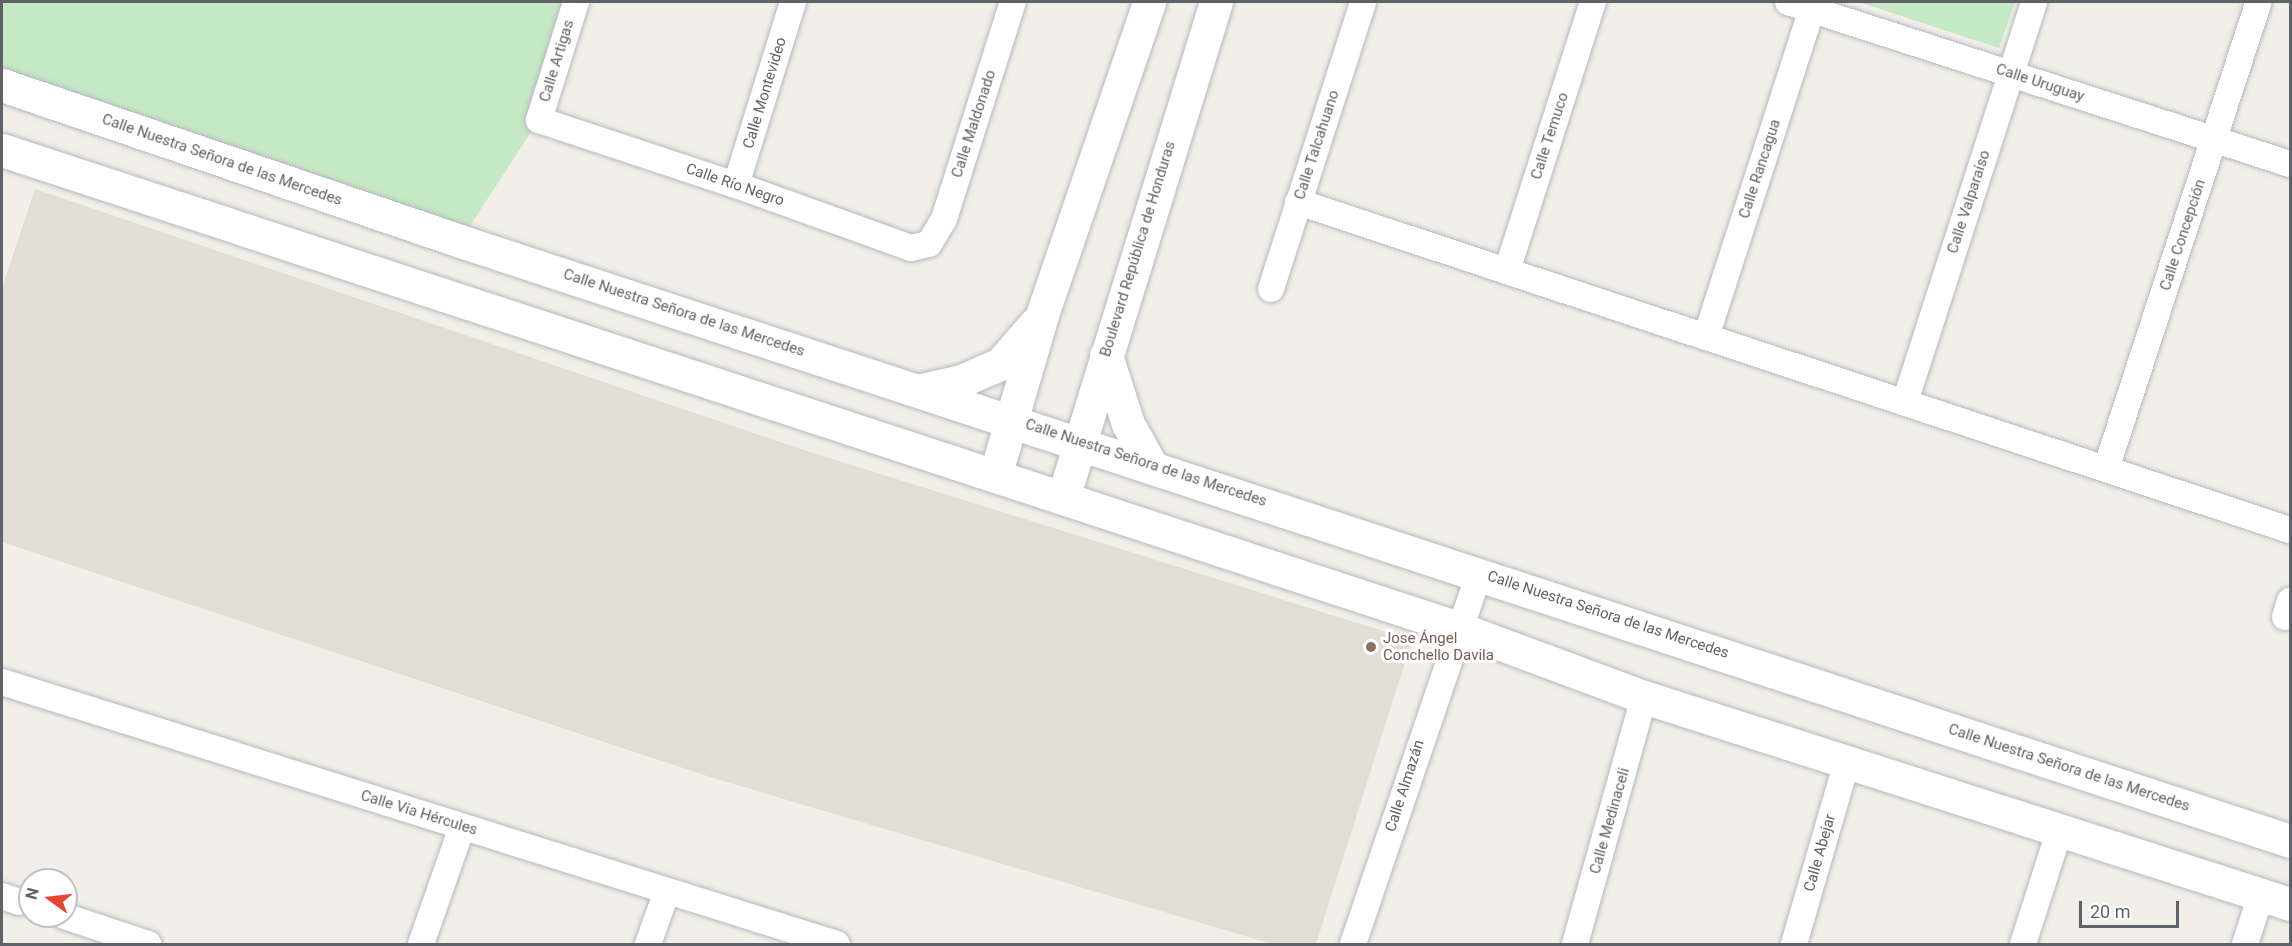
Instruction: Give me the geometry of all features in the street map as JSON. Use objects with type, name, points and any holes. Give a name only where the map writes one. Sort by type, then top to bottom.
[{"type":"street","name":"Calle Artigas","points":[[539,120],[576,2]]},
{"type":"street","name":"Calle Montevideo","points":[[736,185],[793,2]]},
{"type":"street","name":"Calle Maldonado","points":[[929,244],[944,219],[1013,2]]},
{"type":"street","points":[[995,476],[1042,315],[1149,2]]},
{"type":"street","name":"Boulevard República de Honduras","points":[[1063,498],[1078,441],[1215,2]]},
{"type":"street","name":"Calle Talcahuano","points":[[1270,289],[1363,2]]},
{"type":"street","name":"Calle Temuco","points":[[1507,271],[1593,2]]},
{"type":"street","name":"Calle Valparaíso","points":[[1905,402],[2034,2]]},
{"type":"street","name":"Calle Concepción","points":[[2106,469],[2259,2]]},
{"type":"street","name":"Calle Uruguay","points":[[1805,4],[2290,164]]},
{"type":"street","name":"Calle Rancagua","points":[[1706,337],[1805,4]]},
{"type":"street","name":"Calle Nuestra Señora de las Mercedes","points":[[2,85],[460,241],[1011,419],[2290,841]]},
{"type":"street","name":"Calle Río Negro","points":[[539,120],[736,185],[911,248],[929,244]]},
{"type":"street","points":[[2,150],[1458,628],[1644,697],[1847,760],[2059,832],[2276,899],[2245,945]]},
{"type":"street","points":[[1298,202],[2290,530]]},
{"type":"street","points":[[920,390],[961,381],[1000,364],[1042,315]]},
{"type":"street","points":[[1106,355],[1128,424],[1151,465]]},
{"type":"street","name":"Calle Almazán","points":[[1353,945],[1458,628],[1479,573]]},
{"type":"street","name":"Calle Vía Hércules","points":[[2,682],[837,945]]},
{"type":"street","name":"Calle Medinaceli","points":[[1575,945],[1644,697]]},
{"type":"street","name":"Calle Abejar","points":[[1794,945],[1847,760]]},
{"type":"street","points":[[421,945],[462,827]]},
{"type":"street","points":[[2023,945],[2059,832]]},
{"type":"street","points":[[648,945],[667,891]]},
{"type":"street","points":[[78,921],[148,945]]},
{"type":"shaded area","points":[[35,189],[810,452],[1412,640],[1316,944],[1272,944],[710,777],[2,542],[2,288]]},
{"type":"green space","points":[[2,2],[576,2],[539,120],[460,241],[2,76]]},
{"type":"green space","points":[[1859,2],[2015,2],[1999,48]]},
{"type":"place","name":"Jose Ángel Conchello Davila","points":[[1371,647]]}]
